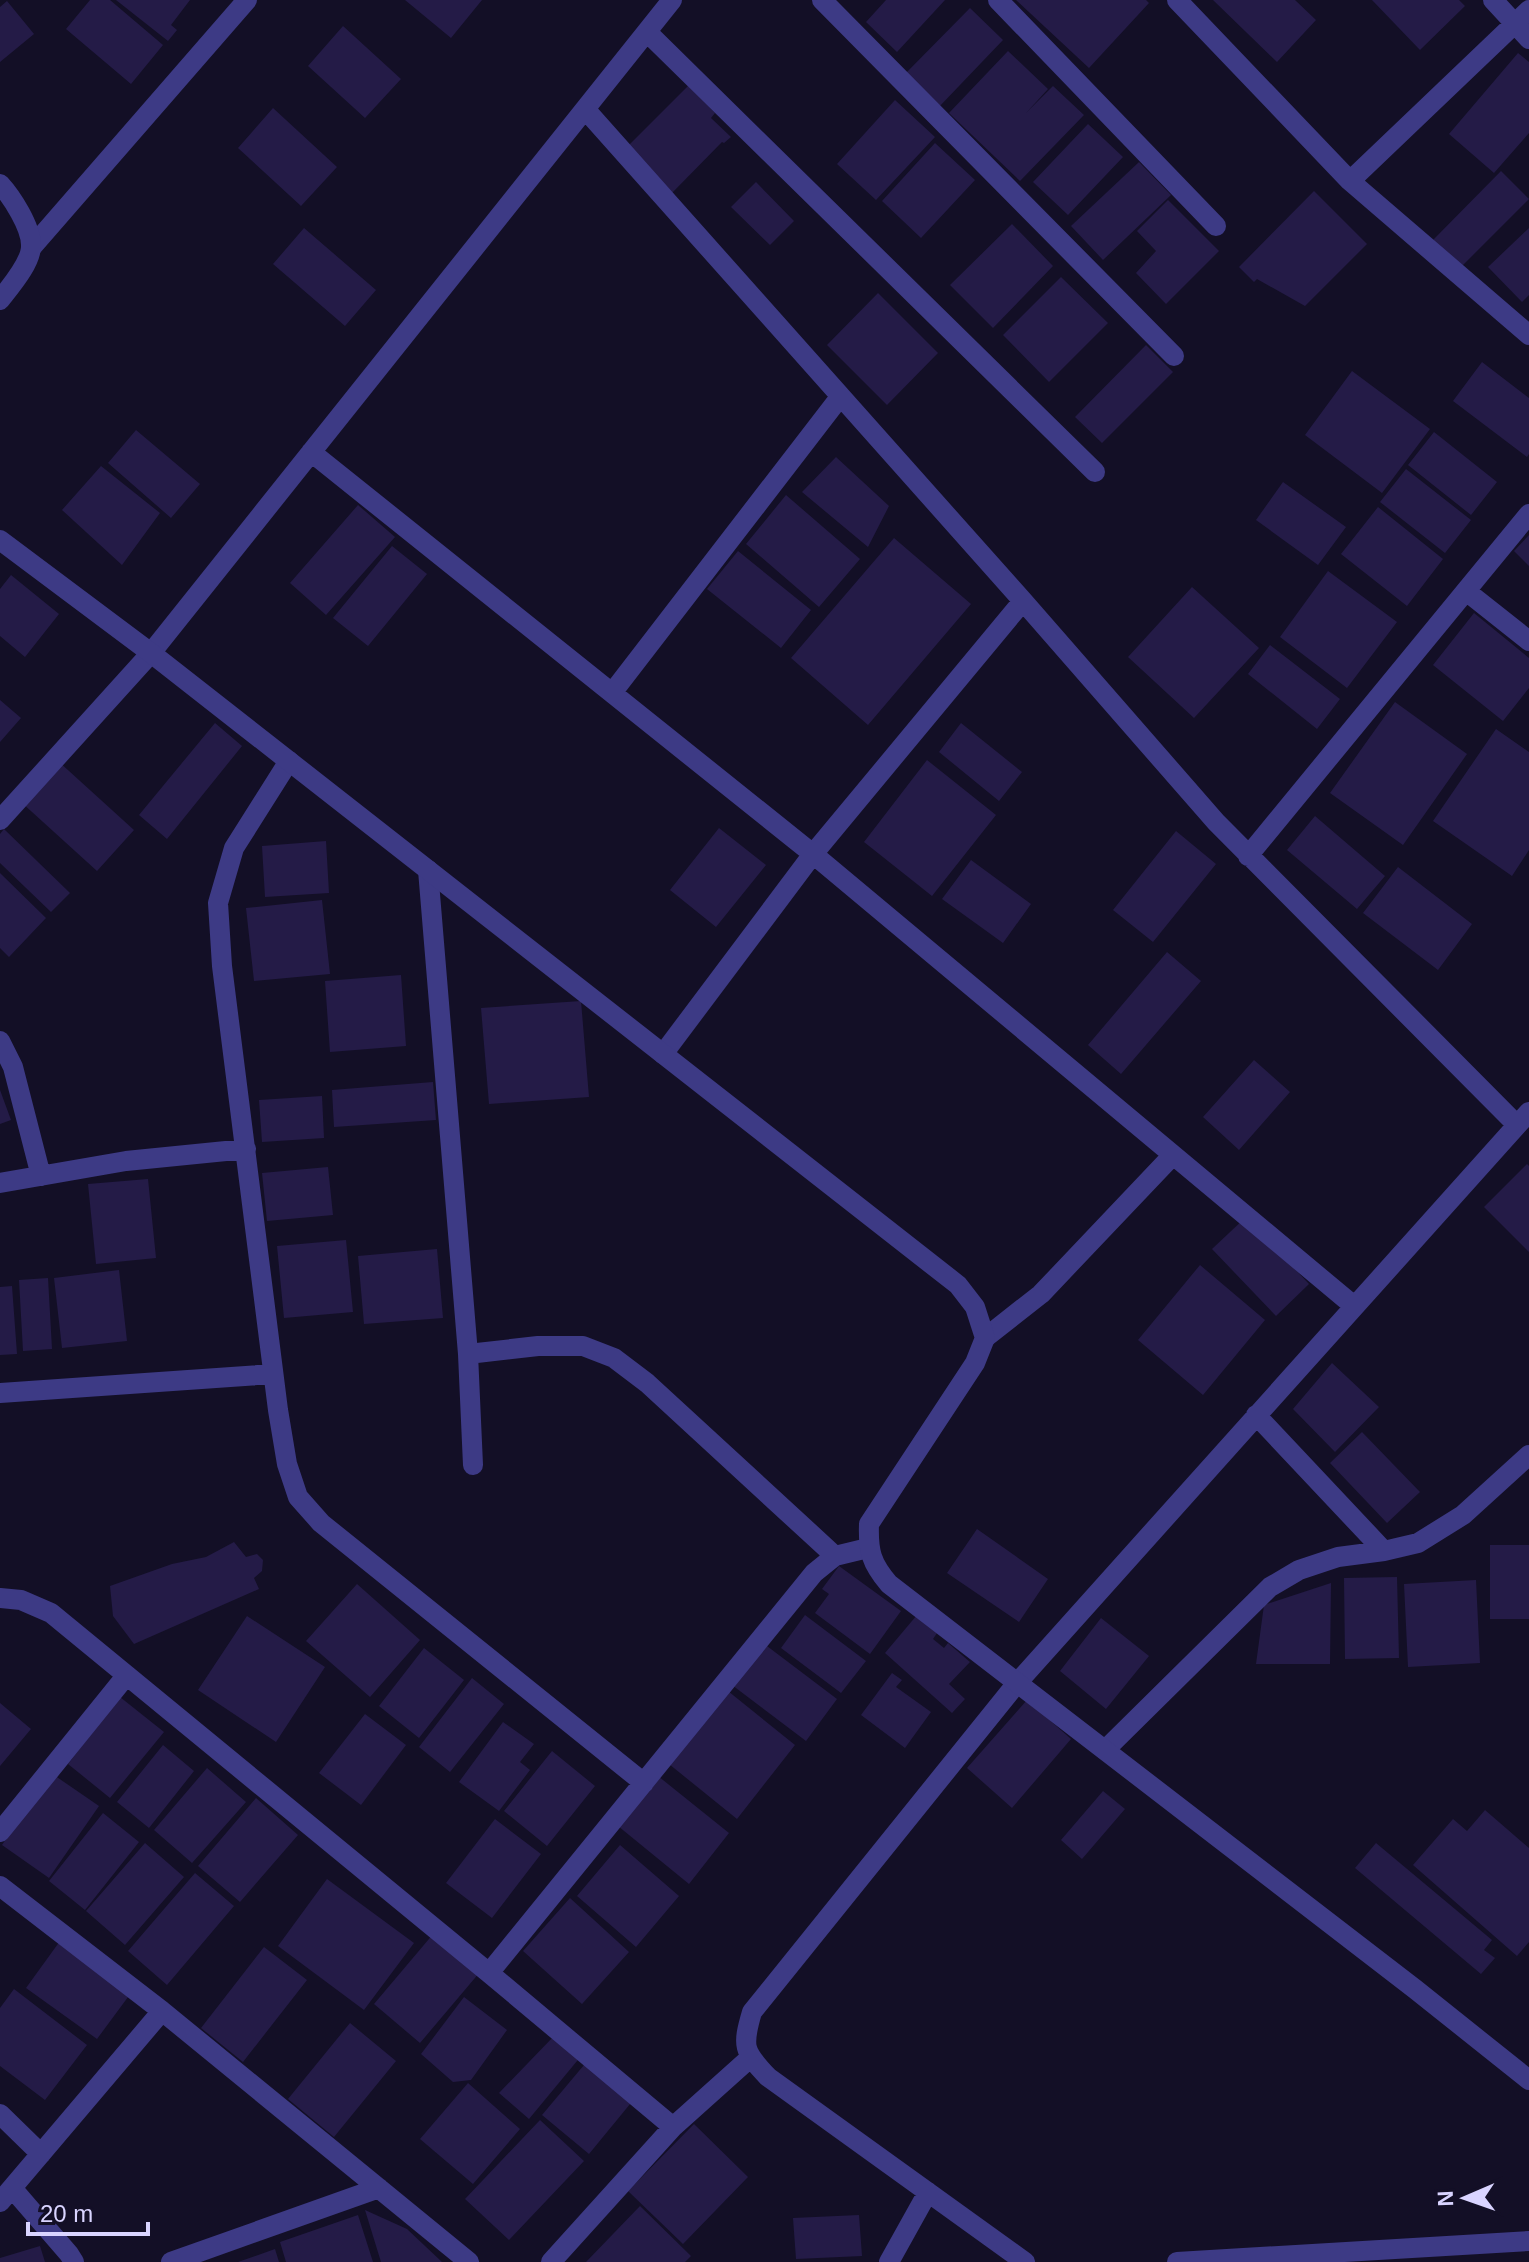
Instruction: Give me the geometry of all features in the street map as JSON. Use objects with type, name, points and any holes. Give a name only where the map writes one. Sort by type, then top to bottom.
[{"type":"street","points":[[0,300],[21,273],[32,247],[247,0]]},
{"type":"street","points":[[0,820],[151,653],[672,0]]},
{"type":"street","points":[[822,0],[1174,356]]},
{"type":"street","points":[[998,0],[1216,226]]},
{"type":"street","points":[[1178,0],[1350,181],[1529,335]]},
{"type":"street","points":[[1493,0],[1529,39]]},
{"type":"street","points":[[1350,181],[1529,10]]},
{"type":"street","points":[[647,32],[1095,472]]},
{"type":"street","points":[[585,109],[1216,822],[1523,1119],[1017,1683],[752,2012],[745,2037],[750,2058],[768,2077],[1025,2262]]},
{"type":"street","points":[[0,184],[21,213],[32,247]]},
{"type":"street","points":[[612,693],[840,397]]},
{"type":"street","points":[[311,452],[813,854],[1354,1306]]},
{"type":"street","points":[[1248,856],[1529,514]]},
{"type":"street","points":[[0,540],[151,653],[958,1285],[975,1307],[985,1338]]},
{"type":"street","points":[[1466,591],[1529,641]]},
{"type":"street","points":[[663,1054],[813,854],[1023,601]]},
{"type":"street","points":[[289,761],[234,848],[218,903],[222,966],[273,1374],[287,1464],[298,1497],[321,1523],[644,1783]]},
{"type":"street","points":[[428,870],[468,1354],[473,1465]]},
{"type":"street","points":[[0,1041],[13,1067],[41,1176]]},
{"type":"street","points":[[0,1183],[126,1161],[246,1149]]},
{"type":"street","points":[[1173,1155],[1041,1294],[985,1338],[975,1363],[869,1524],[868,1548],[876,1569],[889,1584],[1529,2080]]},
{"type":"street","points":[[468,1354],[538,1346],[583,1346],[614,1358],[647,1383],[835,1556]]},
{"type":"street","points":[[0,1393],[273,1374]]},
{"type":"street","points":[[1256,1415],[1384,1551]]},
{"type":"street","points":[[1105,1750],[1270,1587],[1299,1570],[1338,1557],[1418,1543],[1463,1515],[1529,1455]]},
{"type":"street","points":[[489,1973],[814,1573],[835,1556],[868,1548]]},
{"type":"street","points":[[0,1598],[21,1600],[51,1613],[673,2127]]},
{"type":"street","points":[[0,1832],[126,1676]]},
{"type":"street","points":[[0,1886],[162,2011],[469,2262]]},
{"type":"street","points":[[74,2262],[6,2195],[162,2011]]},
{"type":"street","points":[[551,2262],[673,2127],[750,2058]]},
{"type":"street","points":[[0,2114],[41,2154]]},
{"type":"street","points":[[171,2262],[379,2188]]},
{"type":"street","points":[[889,2262],[928,2192]]},
{"type":"street","points":[[1177,2262],[1529,2241]]},
{"type":"building","points":[[90,0],[110,0],[163,45],[131,84],[66,29]]},
{"type":"building","points":[[116,0],[190,0],[171,25],[177,30],[168,41]]},
{"type":"building","points":[[405,0],[482,0],[451,38]]},
{"type":"building","points":[[886,0],[945,0],[897,52],[866,22]]},
{"type":"building","points":[[1016,0],[1146,0],[1149,3],[1089,68]]},
{"type":"building","points":[[1213,0],[1295,0],[1316,20],[1277,62]]},
{"type":"building","points":[[1372,0],[1459,0],[1465,6],[1420,50]]},
{"type":"building","points":[[7,1],[34,34],[0,62],[0,7]]},
{"type":"building","points":[[970,8],[1003,40],[938,108],[904,75]]},
{"type":"building","points":[[343,26],[401,79],[365,118],[308,66]]},
{"type":"building","points":[[1008,51],[1048,89],[1026,113],[1053,86],[1084,115],[1020,181],[949,113]]},
{"type":"building","points":[[1518,53],[1529,62],[1529,133],[1494,173],[1449,134]]},
{"type":"building","points":[[688,86],[715,113],[711,118],[731,137],[722,142],[672,193],[627,147]]},
{"type":"building","points":[[895,100],[935,137],[876,200],[837,164]]},
{"type":"building","points":[[273,108],[337,167],[301,206],[238,148]]},
{"type":"building","points":[[1088,124],[1123,157],[1068,215],[1033,182]]},
{"type":"building","points":[[935,143],[975,180],[921,238],[882,201]]},
{"type":"building","points":[[1139,162],[1171,195],[1103,260],[1071,226]]},
{"type":"building","points":[[1501,171],[1529,199],[1460,268],[1433,240]]},
{"type":"building","points":[[756,182],[794,221],[770,245],[731,207]]},
{"type":"building","points":[[1314,191],[1367,244],[1305,306],[1257,279],[1254,282],[1239,267]]},
{"type":"building","points":[[1168,200],[1219,251],[1166,304],[1136,273],[1156,251],[1137,231]]},
{"type":"building","points":[[1012,224],[1053,266],[993,328],[950,285]]},
{"type":"building","points":[[304,228],[376,290],[345,326],[273,264]]},
{"type":"building","points":[[1529,228],[1529,295],[1522,302],[1488,267]]},
{"type":"building","points":[[1061,277],[1108,323],[1049,382],[1003,335]]},
{"type":"building","points":[[878,293],[938,353],[887,405],[827,345]]},
{"type":"building","points":[[1146,345],[1173,372],[1102,443],[1075,417]]},
{"type":"building","points":[[1482,362],[1529,398],[1527,457],[1453,401]]},
{"type":"building","points":[[1352,371],[1430,429],[1382,493],[1305,435]]},
{"type":"building","points":[[136,430],[200,484],[171,518],[108,463]]},
{"type":"building","points":[[1434,432],[1497,482],[1471,515],[1408,465]]},
{"type":"building","points":[[836,457],[889,506],[868,547],[802,492]]},
{"type":"building","points":[[101,466],[160,513],[122,565],[62,510]]},
{"type":"building","points":[[1406,469],[1471,520],[1445,553],[1380,502]]},
{"type":"building","points":[[1283,482],[1346,527],[1318,565],[1256,520]]},
{"type":"building","points":[[786,495],[860,559],[819,607],[746,544]]},
{"type":"building","points":[[358,505],[395,537],[326,615],[290,583]]},
{"type":"building","points":[[1378,507],[1443,559],[1407,606],[1341,554]]},
{"type":"building","points":[[1529,535],[1529,566],[1514,551]]},
{"type":"building","points":[[894,538],[971,604],[868,725],[791,658]]},
{"type":"building","points":[[392,546],[427,574],[368,646],[333,618]]},
{"type":"building","points":[[738,551],[811,610],[781,648],[707,589]]},
{"type":"building","points":[[1328,571],[1397,622],[1347,688],[1280,637]]},
{"type":"building","points":[[11,575],[59,614],[25,657],[0,636],[0,589]]},
{"type":"building","points":[[1192,587],[1259,648],[1194,718],[1128,657]]},
{"type":"building","points":[[1474,613],[1529,658],[1529,688],[1503,721],[1433,665]]},
{"type":"building","points":[[1270,645],[1340,699],[1317,729],[1248,674]]},
{"type":"building","points":[[0,700],[21,718],[0,742]]},
{"type":"building","points":[[1395,702],[1467,754],[1403,845],[1330,793]]},
{"type":"building","points":[[215,723],[242,746],[167,839],[139,815]]},
{"type":"building","points":[[961,723],[1022,772],[999,801],[939,752]]},
{"type":"building","points":[[1496,729],[1529,752],[1529,850],[1512,876],[1433,821]]},
{"type":"building","points":[[927,760],[996,815],[932,896],[864,842]]},
{"type":"building","points":[[58,761],[134,830],[97,871],[21,802]]},
{"type":"building","points":[[1315,816],[1385,876],[1357,909],[1287,850]]},
{"type":"building","points":[[719,828],[766,865],[716,927],[670,890]]},
{"type":"building","points":[[4,829],[70,893],[51,912],[0,863],[0,834]]},
{"type":"building","points":[[1176,831],[1216,864],[1153,942],[1113,910]]},
{"type":"building","points":[[326,841],[329,893],[265,897],[262,846]]},
{"type":"building","points":[[971,860],[1031,904],[1003,943],[942,899]]},
{"type":"building","points":[[1398,867],[1472,924],[1438,970],[1363,913]]},
{"type":"building","points":[[0,873],[46,918],[9,957],[0,948]]},
{"type":"building","points":[[322,900],[330,974],[254,981],[246,908]]},
{"type":"building","points":[[1167,952],[1201,981],[1121,1074],[1088,1045]]},
{"type":"building","points":[[401,975],[406,1046],[330,1052],[325,981]]},
{"type":"building","points":[[581,1001],[589,1097],[489,1104],[481,1008]]},
{"type":"building","points":[[1254,1060],[1290,1092],[1239,1150],[1203,1117]]},
{"type":"building","points":[[433,1082],[436,1120],[334,1127],[332,1090]]},
{"type":"building","points":[[0,1090],[11,1120],[0,1124]]},
{"type":"building","points":[[322,1096],[324,1138],[262,1142],[259,1100]]},
{"type":"building","points":[[1527,1164],[1529,1166],[1529,1252],[1484,1207]]},
{"type":"building","points":[[328,1167],[333,1215],[267,1221],[262,1173]]},
{"type":"building","points":[[148,1179],[156,1258],[96,1264],[88,1184]]},
{"type":"building","points":[[1246,1217],[1309,1284],[1276,1316],[1212,1249]]},
{"type":"building","points":[[346,1240],[353,1312],[284,1318],[277,1246]]},
{"type":"building","points":[[437,1249],[443,1318],[364,1324],[358,1256]]},
{"type":"building","points":[[1200,1265],[1265,1320],[1203,1395],[1138,1340]]},
{"type":"building","points":[[119,1270],[127,1341],[62,1348],[54,1278]]},
{"type":"building","points":[[48,1278],[52,1349],[23,1351],[19,1280]]},
{"type":"building","points":[[12,1286],[17,1354],[0,1355],[0,1287]]},
{"type":"building","points":[[1332,1363],[1379,1407],[1335,1452],[1293,1409]]},
{"type":"building","points":[[1362,1432],[1420,1492],[1387,1523],[1330,1463]]},
{"type":"building","points":[[977,1529],[1048,1579],[1019,1622],[947,1573]]},
{"type":"building","points":[[234,1542],[246,1557],[257,1554],[263,1560],[262,1571],[254,1578],[259,1589],[134,1644],[113,1616],[110,1586],[172,1564],[206,1557]]},
{"type":"building","points":[[1490,1545],[1529,1545],[1529,1619],[1490,1619]]},
{"type":"building","points":[[839,1566],[901,1611],[870,1654],[815,1613],[829,1594],[822,1589]]},
{"type":"building","points":[[1397,1577],[1399,1658],[1345,1659],[1344,1578]]},
{"type":"building","points":[[1476,1580],[1480,1663],[1408,1667],[1404,1584]]},
{"type":"building","points":[[1331,1583],[1330,1664],[1256,1664],[1264,1605]]},
{"type":"building","points":[[357,1584],[420,1640],[370,1697],[306,1641]]},
{"type":"building","points":[[805,1615],[866,1661],[841,1693],[781,1648]]},
{"type":"building","points":[[917,1615],[937,1633],[933,1639],[944,1648],[948,1643],[970,1662],[949,1684],[965,1699],[952,1713],[885,1653]]},
{"type":"building","points":[[247,1616],[325,1667],[276,1742],[198,1690]]},
{"type":"building","points":[[1101,1618],[1149,1656],[1106,1709],[1060,1671]]},
{"type":"building","points":[[763,1643],[837,1699],[806,1741],[732,1685]]},
{"type":"building","points":[[424,1648],[464,1680],[419,1738],[379,1706]]},
{"type":"building","points":[[892,1673],[902,1680],[896,1687],[931,1712],[905,1748],[861,1715]]},
{"type":"building","points":[[472,1678],[504,1704],[450,1772],[419,1747]]},
{"type":"building","points":[[723,1687],[795,1745],[737,1819],[664,1760]]},
{"type":"building","points":[[120,1697],[164,1732],[110,1798],[68,1764]]},
{"type":"building","points":[[1027,1700],[1071,1739],[1012,1808],[967,1768]]},
{"type":"building","points":[[0,1703],[31,1729],[0,1766]]},
{"type":"building","points":[[365,1714],[406,1745],[361,1805],[319,1773]]},
{"type":"building","points":[[503,1722],[534,1744],[520,1762],[530,1770],[499,1811],[459,1782]]},
{"type":"building","points":[[163,1745],[194,1771],[149,1828],[117,1802]]},
{"type":"building","points":[[552,1751],[595,1786],[547,1846],[504,1811]]},
{"type":"building","points":[[207,1768],[246,1802],[192,1863],[154,1830]]},
{"type":"building","points":[[51,1773],[99,1806],[49,1878],[2,1845]]},
{"type":"building","points":[[658,1776],[729,1833],[689,1884],[618,1826]]},
{"type":"building","points":[[1103,1791],[1125,1809],[1082,1859],[1061,1840]]},
{"type":"building","points":[[256,1798],[298,1835],[240,1902],[198,1866]]},
{"type":"building","points":[[1485,1810],[1529,1848],[1529,1942],[1517,1956],[1413,1865],[1453,1819],[1467,1831]]},
{"type":"building","points":[[103,1813],[139,1842],[85,1910],[49,1881]]},
{"type":"building","points":[[495,1819],[541,1854],[492,1918],[446,1883]]},
{"type":"building","points":[[145,1843],[184,1877],[125,1945],[86,1911]]},
{"type":"building","points":[[1376,1843],[1492,1940],[1484,1950],[1495,1958],[1481,1974],[1355,1868]]},
{"type":"building","points":[[620,1845],[679,1896],[636,1947],[577,1896]]},
{"type":"building","points":[[195,1873],[234,1906],[167,1985],[128,1951]]},
{"type":"building","points":[[327,1879],[414,1943],[364,2010],[278,1946]]},
{"type":"building","points":[[570,1898],[629,1952],[582,2004],[523,1951]]},
{"type":"building","points":[[434,1933],[480,1972],[420,2043],[374,2004]]},
{"type":"building","points":[[60,1941],[131,1993],[97,2039],[26,1988]]},
{"type":"building","points":[[264,1947],[307,1980],[243,2062],[201,2028]]},
{"type":"building","points":[[14,1989],[87,2045],[45,2100],[0,2066],[0,2008]]},
{"type":"building","points":[[464,1997],[507,2030],[471,2080],[453,2082],[421,2054]]},
{"type":"building","points":[[350,2023],[396,2061],[334,2137],[288,2099]]},
{"type":"building","points":[[554,2036],[582,2055],[529,2119],[499,2093]]},
{"type":"building","points":[[589,2059],[635,2098],[589,2154],[542,2115]]},
{"type":"building","points":[[468,2083],[520,2129],[473,2184],[420,2139]]},
{"type":"building","points":[[540,2120],[584,2161],[509,2240],[465,2199]]},
{"type":"building","points":[[694,2124],[748,2177],[683,2244],[628,2191]]},
{"type":"building","points":[[640,2206],[691,2256],[685,2262],[586,2262]]},
{"type":"building","points":[[365,2210],[407,2229],[442,2262],[381,2262]]},
{"type":"building","points":[[358,2215],[373,2262],[286,2262],[280,2242]]},
{"type":"building","points":[[859,2215],[862,2256],[796,2259],[793,2218]]},
{"type":"building","points":[[40,2246],[45,2262],[0,2262],[0,2258]]},
{"type":"building","points":[[275,2249],[279,2262],[238,2262]]}]
